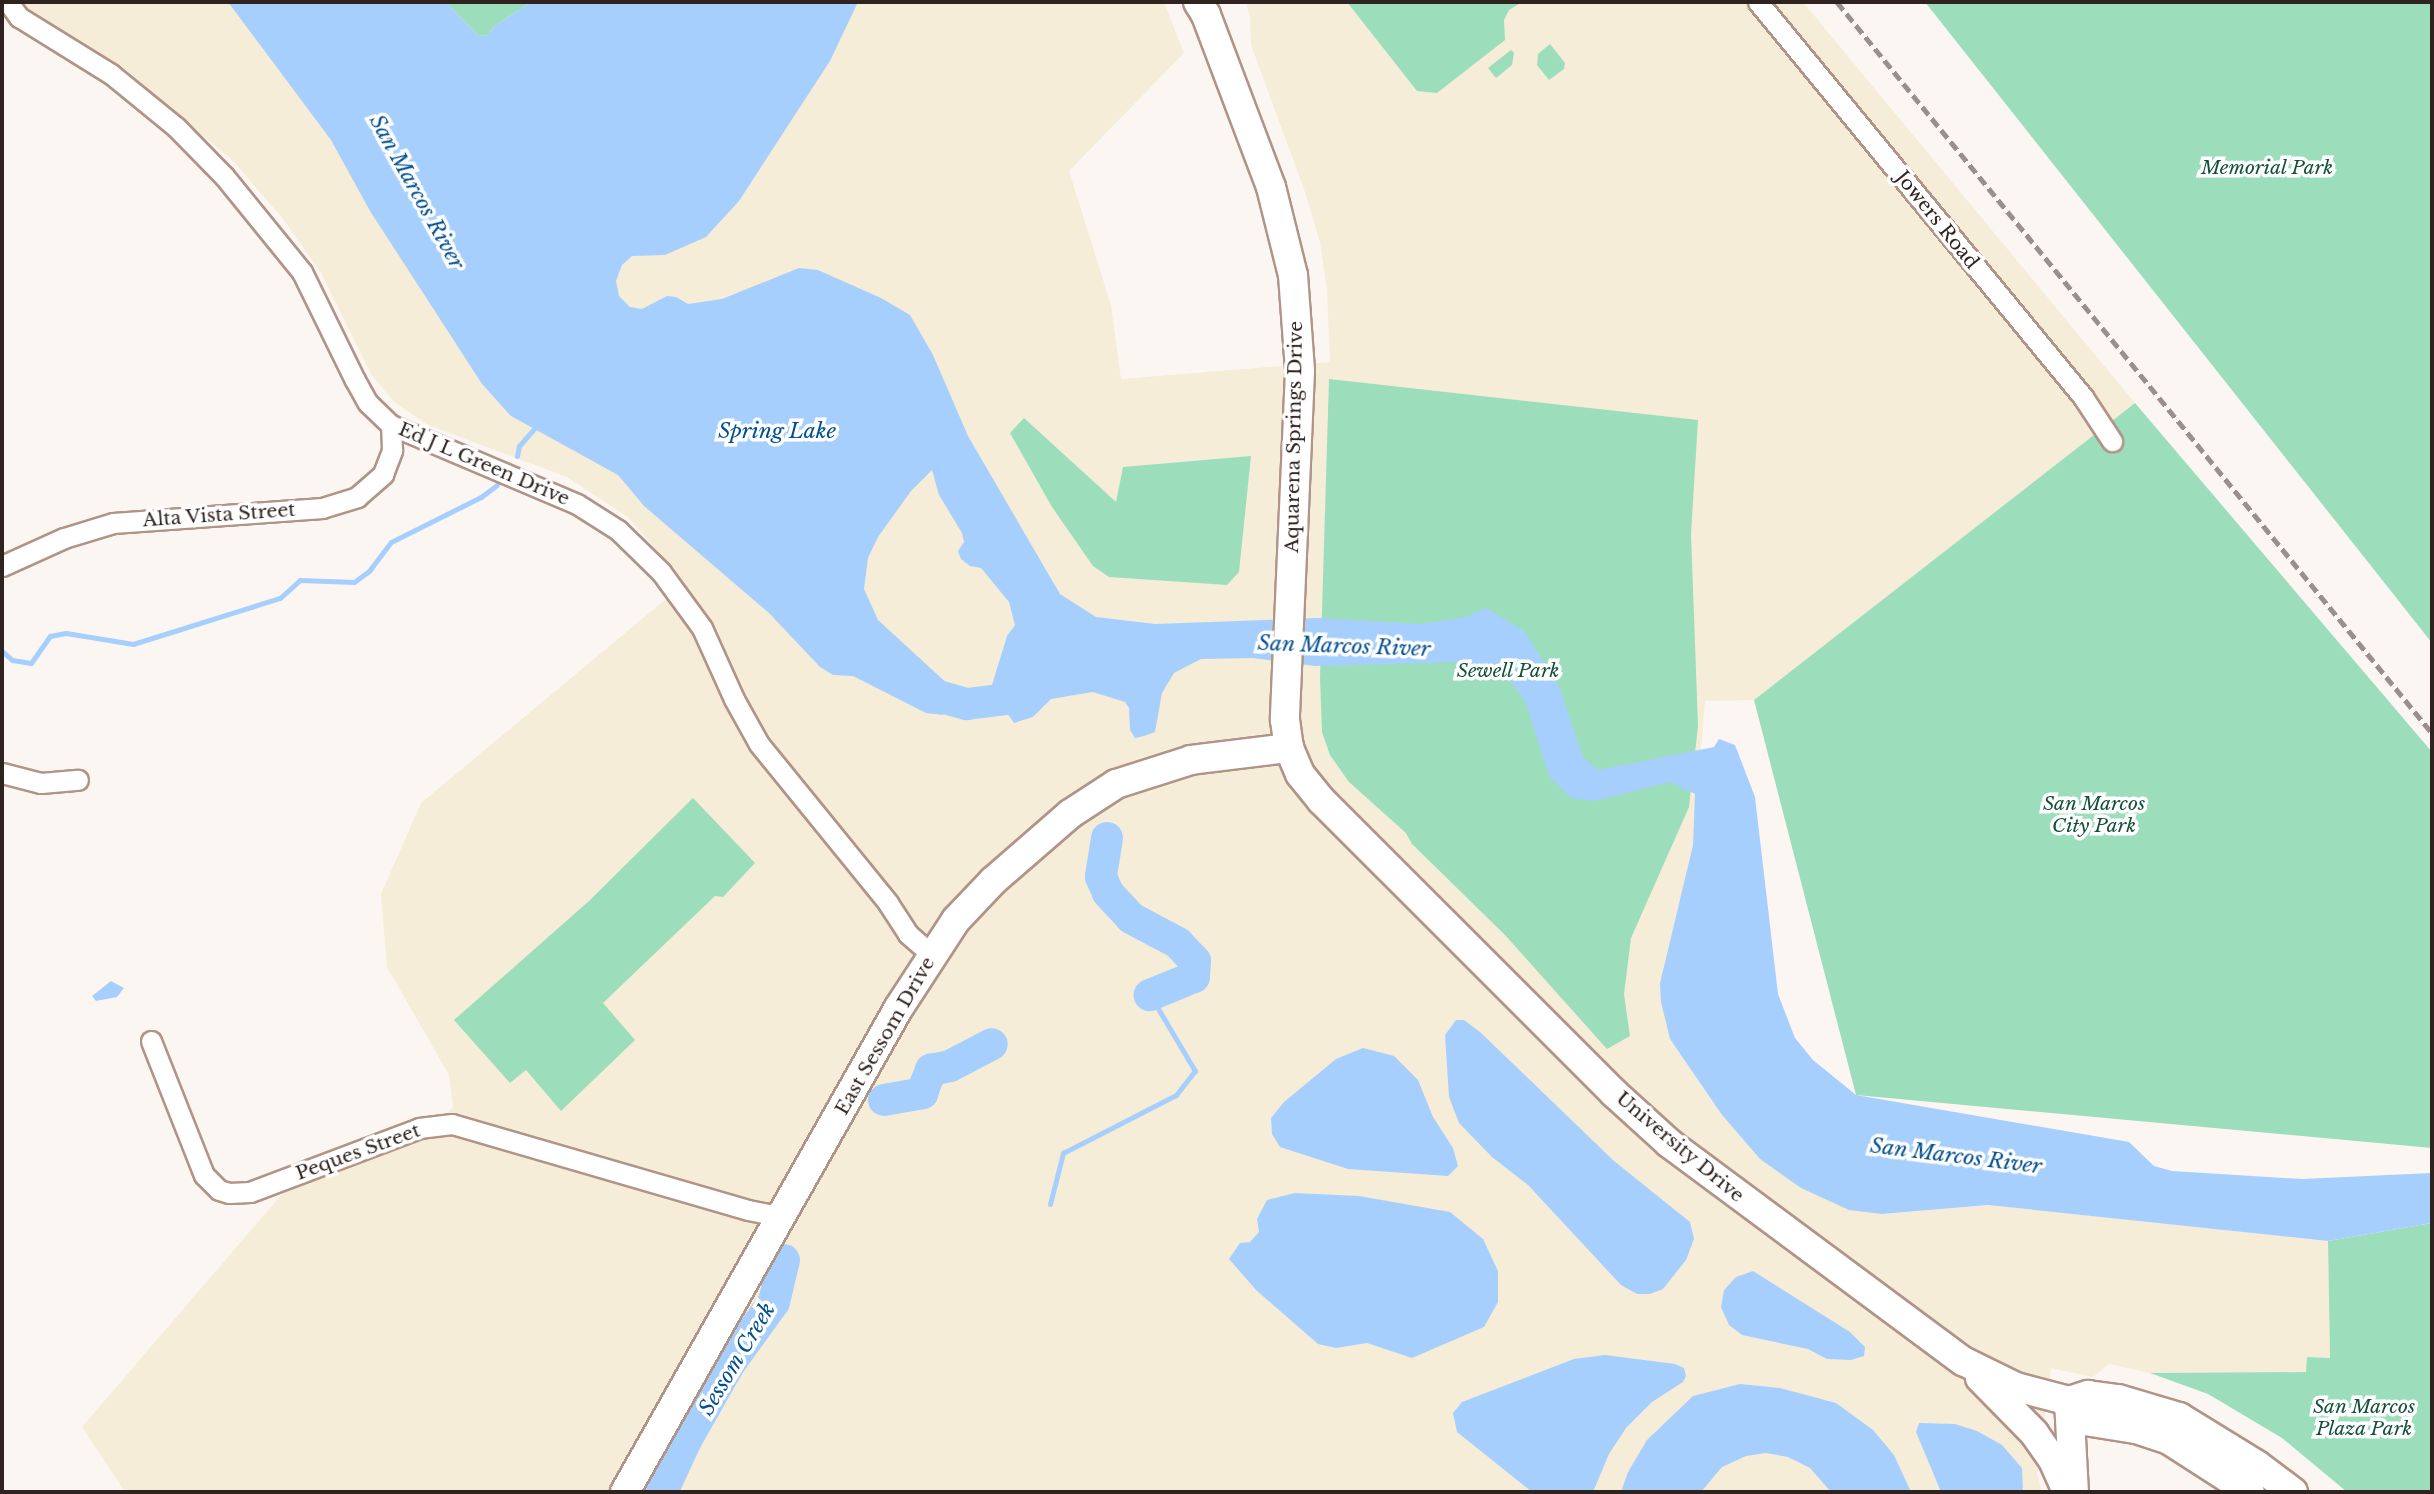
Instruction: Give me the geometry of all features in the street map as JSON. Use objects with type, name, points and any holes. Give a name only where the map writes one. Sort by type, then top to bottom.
[{"type":"main road","name":"Aquarena Springs Drive","points":[[1208,5],[1280,215],[1294,287],[1300,371],[1285,695],[1289,748]]},
{"type":"main road","name":"East Sessom Drive","points":[[625,1492],[779,1216],[932,955],[956,920],[993,881],[1095,795],[1141,774],[1191,760],[1289,748]]},
{"type":"main road","name":"University Drive","points":[[1289,748],[1300,774],[1322,801],[1635,1112],[1709,1175],[1964,1361],[2016,1387],[2069,1401]]},
{"type":"main road","points":[[1964,1361],[2034,1433],[2053,1460],[2067,1492]]},
{"type":"main road","points":[[2069,1401],[2088,1395],[2118,1399],[2179,1417],[2257,1465],[2293,1492]]},
{"type":"main road","points":[[2069,1401],[2074,1492]]},
{"type":"main road","points":[[2069,1401],[2085,1422],[2136,1429],[2169,1440],[2249,1492]]},
{"type":"street","name":"Ed J L Green Drive","points":[[8,2],[19,17],[111,74],[176,127],[224,176],[302,272],[355,380],[368,402],[391,425],[577,504],[618,530],[661,572],[702,628],[734,699],[759,744],[888,903],[908,934],[932,955]]},
{"type":"street","name":"Jowers Road","points":[[1758,2],[2083,397],[2112,441]]},
{"type":"street","name":"Alta Vista Street","points":[[2,566],[64,538],[113,523],[322,508],[358,497],[383,474],[392,450],[391,425]]},
{"type":"street","points":[[2,773],[41,783],[78,780]]},
{"type":"street","name":"Peques Street","points":[[151,1041],[204,1175],[219,1190],[229,1193],[250,1192],[419,1128],[452,1124],[779,1216]]},
{"type":"shaded area","points":[[22,2],[1164,2],[1184,53],[1069,171],[1111,305],[1121,379],[1330,362],[1327,290],[1320,242],[1305,192],[1251,45],[1250,17],[1246,2],[1803,2],[2135,403],[1754,700],[1705,701],[1693,845],[1660,983],[1670,1039],[1722,1115],[1760,1159],[1885,1214],[1990,1205],[2328,1241],[2330,1358],[2307,1357],[2306,1372],[2150,1373],[2109,1364],[2093,1377],[2051,1368],[2037,1474],[2042,1492],[125,1492],[82,1427],[282,1194],[430,1133],[453,1107],[449,1075],[387,967],[381,894],[421,803],[685,583],[628,517],[567,477],[428,425],[394,402],[371,374],[320,271],[280,215],[233,161],[126,70],[32,12]]},
{"type":"green space","points":[[450,2],[531,2],[493,27],[489,35],[479,36],[450,7]]},
{"type":"green space","points":[[1347,2],[1519,4],[1509,10],[1504,20],[1505,40],[1437,93],[1417,91]]},
{"type":"green space","name":"Memorial Park","points":[[1925,2],[2432,2],[2432,643]]},
{"type":"green space","points":[[1550,44],[1565,63],[1564,69],[1549,80],[1537,65],[1538,54]]},
{"type":"green space","points":[[1511,50],[1514,53],[1512,65],[1496,78],[1488,68]]},
{"type":"green space","name":"Sewell Park","points":[[1329,379],[1698,420],[1691,534],[1698,726],[1689,807],[1631,938],[1624,994],[1630,1036],[1607,1049],[1505,935],[1412,844],[1406,833],[1349,782],[1330,755],[1322,732],[1320,678]]},
{"type":"green space","name":"San Marcos City Park","points":[[2135,403],[2432,752],[2432,1148],[1856,1095],[1754,700]]},
{"type":"green space","points":[[1024,418],[1116,502],[1123,467],[1251,456],[1239,572],[1227,585],[1109,577],[1093,566],[1052,507],[1010,433]]},
{"type":"green space","points":[[693,798],[755,863],[723,897],[715,896],[603,1003],[635,1040],[561,1111],[526,1070],[510,1083],[454,1020],[589,901]]},
{"type":"green space","name":"San Marcos Plaza Park","points":[[2432,1223],[2432,1492],[2347,1492],[2282,1438],[2208,1394],[2150,1373],[2306,1372],[2307,1357],[2330,1358],[2328,1241]]},
{"type":"water","name":"Spring Lake","points":[[228,2],[450,2],[450,7],[479,36],[489,35],[493,27],[531,2],[858,2],[830,61],[739,201],[706,237],[665,255],[632,256],[622,265],[616,281],[619,296],[630,307],[642,309],[667,296],[676,297],[688,304],[722,299],[799,268],[818,270],[881,298],[910,315],[933,355],[968,436],[1060,594],[1096,617],[1155,624],[1317,618],[1421,624],[1467,617],[1486,608],[1524,631],[1558,684],[1583,757],[1598,770],[1714,747],[1719,739],[1735,745],[1755,797],[1778,994],[1795,1038],[1813,1060],[1856,1095],[2129,1142],[2154,1166],[2172,1171],[2302,1179],[2432,1173],[2432,1223],[2328,1241],[1988,1205],[1882,1214],[1849,1210],[1801,1188],[1760,1159],[1722,1115],[1670,1039],[1661,1002],[1660,983],[1693,845],[1695,794],[1670,782],[1595,801],[1571,798],[1549,776],[1526,703],[1517,690],[1505,676],[1491,668],[1462,662],[1315,666],[1253,658],[1201,659],[1174,673],[1162,693],[1155,732],[1144,736],[1135,738],[1130,730],[1129,708],[1125,702],[1093,692],[1051,699],[1033,717],[1014,723],[992,685],[1007,636],[1015,625],[1009,602],[981,568],[970,566],[961,559],[958,551],[964,542],[962,533],[939,495],[932,470],[911,491],[878,537],[868,558],[864,589],[878,620],[951,687],[943,715],[926,713],[853,676],[833,675],[820,667],[769,613],[644,506],[618,475],[511,416],[482,384],[370,211],[331,140]]},
{"type":"water","points":[[111,981],[124,988],[117,997],[96,1001],[92,996]]},
{"type":"water","points":[[1456,1020],[1464,1020],[1480,1032],[1614,1161],[1690,1222],[1694,1239],[1686,1260],[1663,1289],[1650,1294],[1637,1294],[1621,1285],[1528,1185],[1492,1157],[1459,1123],[1449,1097],[1445,1035]]},
{"type":"water","points":[[1363,1048],[1394,1056],[1418,1080],[1433,1117],[1453,1148],[1458,1166],[1448,1176],[1348,1169],[1280,1147],[1272,1134],[1271,1118],[1284,1102],[1336,1059]]},
{"type":"water","points":[[1295,1193],[1359,1196],[1450,1212],[1483,1239],[1498,1271],[1498,1302],[1484,1327],[1412,1358],[1367,1343],[1336,1348],[1318,1344],[1256,1290],[1229,1259],[1240,1243],[1250,1242],[1259,1232],[1257,1219],[1267,1200]]},
{"type":"water","points":[[1753,1271],[1850,1332],[1865,1347],[1864,1356],[1851,1360],[1827,1359],[1808,1349],[1742,1335],[1729,1325],[1721,1307],[1724,1290],[1736,1277]]},
{"type":"water","points":[[1605,1355],[1675,1364],[1684,1368],[1686,1376],[1683,1382],[1652,1402],[1626,1428],[1609,1454],[1593,1492],[1532,1492],[1457,1432],[1453,1413],[1462,1402],[1574,1359]]},
{"type":"water","points":[[1740,1384],[1780,1388],[1836,1403],[1873,1430],[1894,1455],[1911,1492],[1831,1492],[1810,1468],[1788,1457],[1766,1453],[1746,1456],[1722,1467],[1701,1492],[1621,1492],[1628,1472],[1647,1440],[1693,1396]]},
{"type":"water","points":[[1919,1423],[1955,1424],[1977,1431],[2002,1445],[2022,1468],[2023,1492],[1941,1492],[1916,1432]]},
{"type":"waterway","points":[[517,456],[519,446],[538,424]]},
{"type":"waterway","points":[[2,651],[12,660],[31,663],[50,636],[66,633],[133,644],[280,598],[300,580],[354,582],[369,571],[391,542],[481,497],[497,485]]},
{"type":"waterway","name":"San Marcos River","points":[[909,679],[931,694],[967,704],[1014,698],[1035,683]]},
{"type":"waterway","name":"Sessom Creek","points":[[1107,838],[1101,877],[1108,893],[1131,918],[1178,943],[1195,961],[1194,977],[1150,995]]},
{"type":"waterway","points":[[1050,1204],[1063,1153],[1176,1095],[1195,1071],[1150,995]]},
{"type":"waterway","name":"Sessom Creek","points":[[884,1100],[922,1093],[931,1070],[950,1066],[992,1044]]},
{"type":"waterway","name":"Sessom Creek","points":[[662,1492],[686,1440],[730,1363],[774,1302],[784,1260]]},
{"type":"railway","points":[[1837,2],[2432,733]]}]
